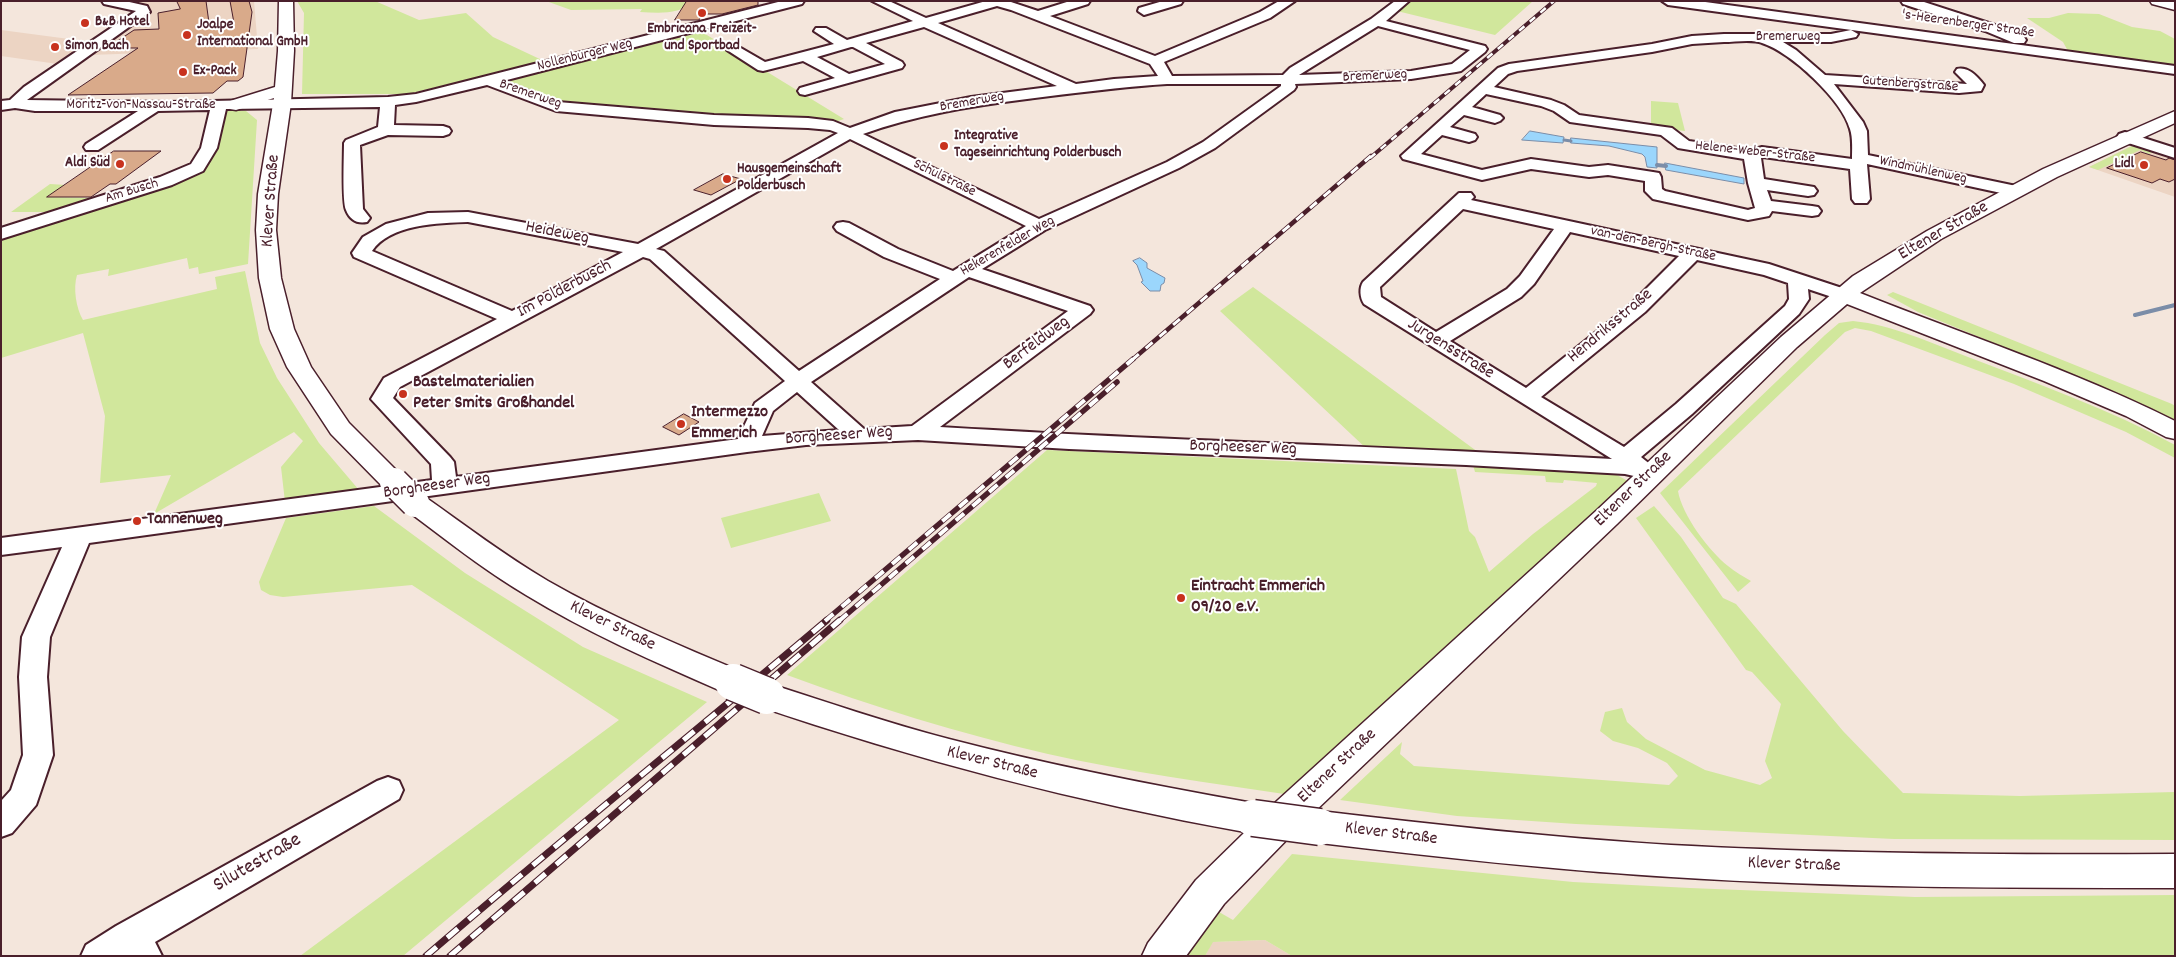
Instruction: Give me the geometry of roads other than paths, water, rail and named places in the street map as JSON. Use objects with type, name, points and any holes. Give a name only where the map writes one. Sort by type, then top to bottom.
[{"type":"main road","name":"Klever Straße","points":[[286,1],[286,51],[282,97],[268,194],[266,230],[270,278],[282,329],[299,367],[340,428],[405,493],[511,572],[617,632],[767,696],[840,722],[991,765],[1172,804],[1253,818],[1512,849],[1681,861],[1786,866],[2175,872]]},
{"type":"main road","points":[[2157,1],[2175,6]]},
{"type":"main road","points":[[228,106],[282,97]]},
{"type":"main road","name":"Eltener Straße","points":[[1162,956],[1210,892],[1282,820],[1789,342],[1844,295],[1915,246],[2015,191],[2125,137],[2175,116]]},
{"type":"main road","points":[[1844,295],[2086,390],[2175,432]]},
{"type":"street","points":[[8,104],[144,12],[142,9],[108,1]]},
{"type":"street","points":[[878,1],[929,22],[1071,88]]},
{"type":"street","points":[[1036,1],[1057,9]]},
{"type":"street","points":[[1038,15],[1084,1]]},
{"type":"street","points":[[1144,11],[1176,1]]},
{"type":"street","points":[[1155,62],[1266,15],[1289,1]]},
{"type":"street","points":[[1287,79],[1296,71],[1376,22],[1403,1]]},
{"type":"street","name":"'s-Heerenberger Straße","points":[[1668,1],[2175,70]]},
{"type":"street","points":[[1907,1],[2014,37],[2023,42],[2029,50]]},
{"type":"street","name":"Nollenburger Weg","points":[[282,97],[388,102],[416,98],[792,2]]},
{"type":"street","points":[[734,50],[763,67],[851,44],[994,2],[1038,15],[1155,62],[1159,65],[1167,80]]},
{"type":"street","name":"Windmühlenweg","points":[[1717,8],[1723,15],[1794,55],[1821,79],[1839,99],[1859,131],[1858,152],[1861,199]]},
{"type":"street","name":"Bremerweg","points":[[488,80],[556,106],[714,120],[808,123],[833,126],[850,133],[894,117],[971,102],[1114,83],[1167,80],[1411,75],[1456,68],[1480,49],[1376,22]]},
{"type":"street","points":[[805,91],[897,65],[821,31]]},
{"type":"street","name":"Bremerweg","points":[[1483,89],[1503,71],[1514,67],[1652,48],[1692,40],[1762,37],[1831,38],[1854,34]]},
{"type":"street","points":[[805,56],[848,79]]},
{"type":"street","name":"Gutenbergstraße","points":[[1821,79],[1959,89],[1976,88],[1977,85],[1962,72]]},
{"type":"street","name":"Hekerenfelder Weg","points":[[747,445],[763,408],[798,381],[961,274],[1039,226],[1173,165],[1209,145],[1290,87],[1287,79]]},
{"type":"street","points":[[1483,89],[1408,156],[1482,175],[1531,164],[1589,172],[1608,170],[1653,177],[1654,191],[1659,195],[1748,215],[1763,212],[1764,205],[1756,183],[1752,155]]},
{"type":"street","name":"Helene-Weber-Straße","points":[[1483,89],[1546,103],[1559,108],[1574,119],[1666,131],[1684,145],[1752,155],[1762,152],[1860,162]]},
{"type":"street","points":[[386,130],[388,102]]},
{"type":"street","name":"Moritz-von-Nassau-Straße","points":[[8,104],[35,106],[228,106]]},
{"type":"street","name":"Am Busch","points":[[1,234],[166,181],[197,167],[209,148],[218,110],[228,106]]},
{"type":"street","points":[[92,147],[155,107]]},
{"type":"street","points":[[1460,109],[1495,118]]},
{"type":"street","points":[[1438,129],[1469,137]]},
{"type":"street","points":[[361,218],[354,209],[352,143],[386,130],[443,131]]},
{"type":"street","name":"Schulstraße","points":[[850,133],[1039,226]]},
{"type":"street","name":"Im Polderbusch","points":[[445,486],[442,462],[382,399],[392,383],[641,250],[850,133]]},
{"type":"street","points":[[2125,137],[2175,153]]},
{"type":"street","name":"Windmühlenweg","points":[[1860,162],[2015,191]]},
{"type":"street","points":[[1756,183],[1808,191]]},
{"type":"street","name":"van-den-Bergh-Straße","points":[[1463,200],[1565,226],[1769,270],[1844,295]]},
{"type":"street","name":"Jurgensstraße","points":[[1463,200],[1370,286],[1371,300],[1625,458],[1652,472]]},
{"type":"street","points":[[1764,205],[1812,211]]},
{"type":"street","name":"Heideweg","points":[[512,318],[361,253],[369,241],[392,228],[428,218],[468,217],[641,250],[657,256],[858,435]]},
{"type":"street","points":[[1436,341],[1514,294],[1527,280],[1565,226]]},
{"type":"street","points":[[843,227],[891,253],[961,274]]},
{"type":"street","name":"Hendriksstraße","points":[[1527,398],[1638,308],[1693,253]]},
{"type":"street","name":"Berfeldweg","points":[[918,433],[1083,310],[961,274]]},
{"type":"street","name":"Eltener Straße","points":[[1625,458],[1684,409],[1792,310],[1799,299],[1797,279]]},
{"type":"street","name":"Borgheeser Weg","points":[[1,547],[747,445],[858,435],[918,433],[1055,441],[1476,459],[1625,467],[1652,472]]},
{"type":"street","points":[[1,824],[25,796],[38,755],[34,729],[33,676],[36,637],[79,537]]},
{"type":"street","name":"Silutestraße","points":[[98,956],[137,947],[388,790]]},
{"type":"water","points":[[1530,131],[1564,137],[1563,143],[1522,140]]},
{"type":"water","points":[[1571,138],[1657,147],[1657,168],[1647,167],[1645,157],[1642,154],[1609,146],[1571,143]]},
{"type":"water","points":[[1665,163],[1744,178],[1744,184],[1666,170]]},
{"type":"water","points":[[1140,258],[1147,263],[1147,268],[1165,278],[1160,291],[1150,291],[1141,282],[1143,281],[1137,265],[1133,261]]},
{"type":"waterway","points":[[1564,140],[1571,141]]},
{"type":"waterway","points":[[1657,165],[1666,166]]},
{"type":"waterway","points":[[2135,315],[2175,305]]},
{"type":"railway","points":[[1370,158],[1554,1]]},
{"type":"railway","points":[[1132,360],[1371,156]]},
{"type":"railway","points":[[825,621],[1133,359]]},
{"type":"railway","points":[[839,621],[1117,382]]},
{"type":"railway","points":[[426,956],[827,620]]},
{"type":"railway","points":[[450,956],[840,620]]},
{"type":"place","name":"Embricana Freizeit- und Sportbad","points":[[702,13]]},
{"type":"place","name":"B&B Hotel","points":[[85,23]]},
{"type":"place","name":"Joalpe International GmbH","points":[[187,35]]},
{"type":"place","name":"Simon Bach","points":[[55,47]]},
{"type":"place","name":"Ex-Pack","points":[[183,72]]},
{"type":"place","name":"Integrative Tageseinrichtung Polderbusch","points":[[944,146]]},
{"type":"place","name":"Aldi Süd","points":[[120,164]]},
{"type":"place","name":"Lidl","points":[[2144,165]]},
{"type":"place","name":"Hausgemeinschaft Polderbusch","points":[[727,179]]},
{"type":"place","name":"Bastelmaterialien Peter Smits Großhandel","points":[[403,394]]},
{"type":"place","name":"Intermezzo Emmerich","points":[[681,424]]},
{"type":"place","name":"Tannenweg","points":[[137,521]]},
{"type":"place","name":"Eintracht Emmerich 09/20 e.V.","points":[[1181,598]]}]
